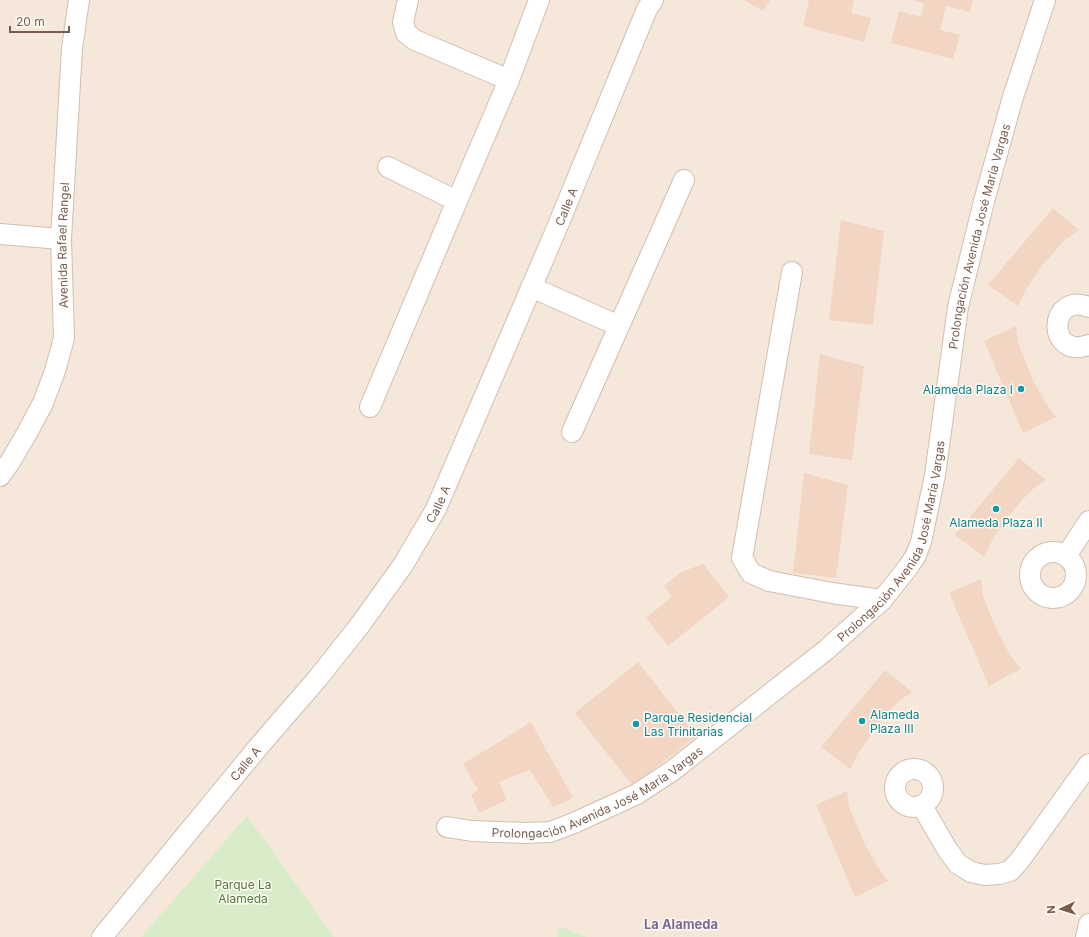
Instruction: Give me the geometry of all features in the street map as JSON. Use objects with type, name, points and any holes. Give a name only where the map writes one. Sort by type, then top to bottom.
[{"type":"street","name":"Avenida Rafael Rangel","points":[[0,476],[17,451],[43,403],[55,372],[64,338],[61,239],[72,48],[79,0]]},
{"type":"street","points":[[408,0],[403,22],[406,34],[415,40],[509,80]]},
{"type":"street","points":[[370,407],[456,201],[509,80],[539,0]]},
{"type":"street","name":"Calle A","points":[[102,937],[260,745],[318,678],[360,625],[403,565],[436,509],[532,287],[652,0]]},
{"type":"street","name":"Prolongación Avenida José María Vargas","points":[[447,827],[472,831],[526,833],[550,832],[574,823],[637,794],[672,771],[826,650],[882,600],[909,566],[921,542],[935,475],[958,307],[990,179],[1013,97],[1045,0]]},
{"type":"street","points":[[388,167],[456,201]]},
{"type":"street","points":[[572,432],[684,180]]},
{"type":"street","points":[[0,234],[61,239]]},
{"type":"street","points":[[792,272],[742,558],[751,573],[768,581],[832,594],[882,600]]},
{"type":"street","points":[[532,287],[619,326]]},
{"type":"street","points":[[1089,307],[1082,304],[1067,308],[1058,319],[1057,326],[1058,334],[1068,345],[1075,347],[1089,345]]},
{"type":"street","points":[[1066,556],[1089,521]]},
{"type":"street","points":[[922,806],[947,849],[958,864],[971,872],[985,875],[999,874],[1010,871],[1020,860],[1089,764]]},
{"type":"street","points":[[1086,937],[1089,924]]},
{"type":"shaded area","points":[[0,0],[1089,0],[1089,937],[0,937]]},
{"type":"green space","name":"Parque La Alameda","points":[[247,816],[334,937],[141,937]]},
{"type":"green space","points":[[558,926],[587,937],[557,937]]},
{"type":"building","points":[[744,0],[770,0],[763,11]]},
{"type":"building","points":[[809,0],[854,0],[851,13],[871,18],[864,42],[803,26]]},
{"type":"building","points":[[912,0],[973,0],[970,12],[946,6],[940,30],[960,35],[953,59],[891,43],[899,11],[921,17],[924,4]]},
{"type":"building","points":[[1053,208],[1079,230],[1066,239],[1041,267],[1027,288],[1018,306],[988,285]]},
{"type":"building","points":[[841,220],[884,231],[873,325],[829,320]]},
{"type":"building","name":"Alameda Plaza I","points":[[1016,326],[1018,342],[1032,378],[1044,400],[1056,417],[1023,433],[984,341]]},
{"type":"building","points":[[820,354],[864,366],[852,460],[809,454]]},
{"type":"building","name":"Alameda Plaza II","points":[[1019,458],[1046,480],[1033,489],[1007,518],[993,539],[984,557],[955,535]]},
{"type":"building","points":[[804,473],[848,485],[836,578],[793,573]]},
{"type":"building","points":[[703,564],[729,597],[668,646],[646,618],[672,597],[664,586],[681,572]]},
{"type":"building","points":[[981,579],[983,595],[997,630],[1009,653],[1021,669],[989,686],[949,593]]},
{"type":"building","name":"Parque Residencial Las Trinitarias","points":[[638,662],[696,736],[633,786],[575,713]]},
{"type":"building","name":"Alameda Plaza III","points":[[885,670],[912,692],[899,701],[888,712],[860,751],[850,769],[821,747]]},
{"type":"building","points":[[531,722],[573,798],[553,807],[530,770],[499,782],[507,800],[479,813],[471,795],[478,790],[463,764]]},
{"type":"building","points":[[847,791],[849,807],[864,842],[876,864],[888,881],[855,897],[816,805]]},
{"type":"place","name":"Alameda Plaza I","points":[[1021,389]]},
{"type":"place","name":"Alameda Plaza II","points":[[996,509]]},
{"type":"place","name":"Alameda Plaza III","points":[[862,721]]},
{"type":"place","name":"Parque Residencial Las Trinitarias","points":[[636,724]]},
{"type":"district","name":"La Alameda","points":[[681,924]]}]
